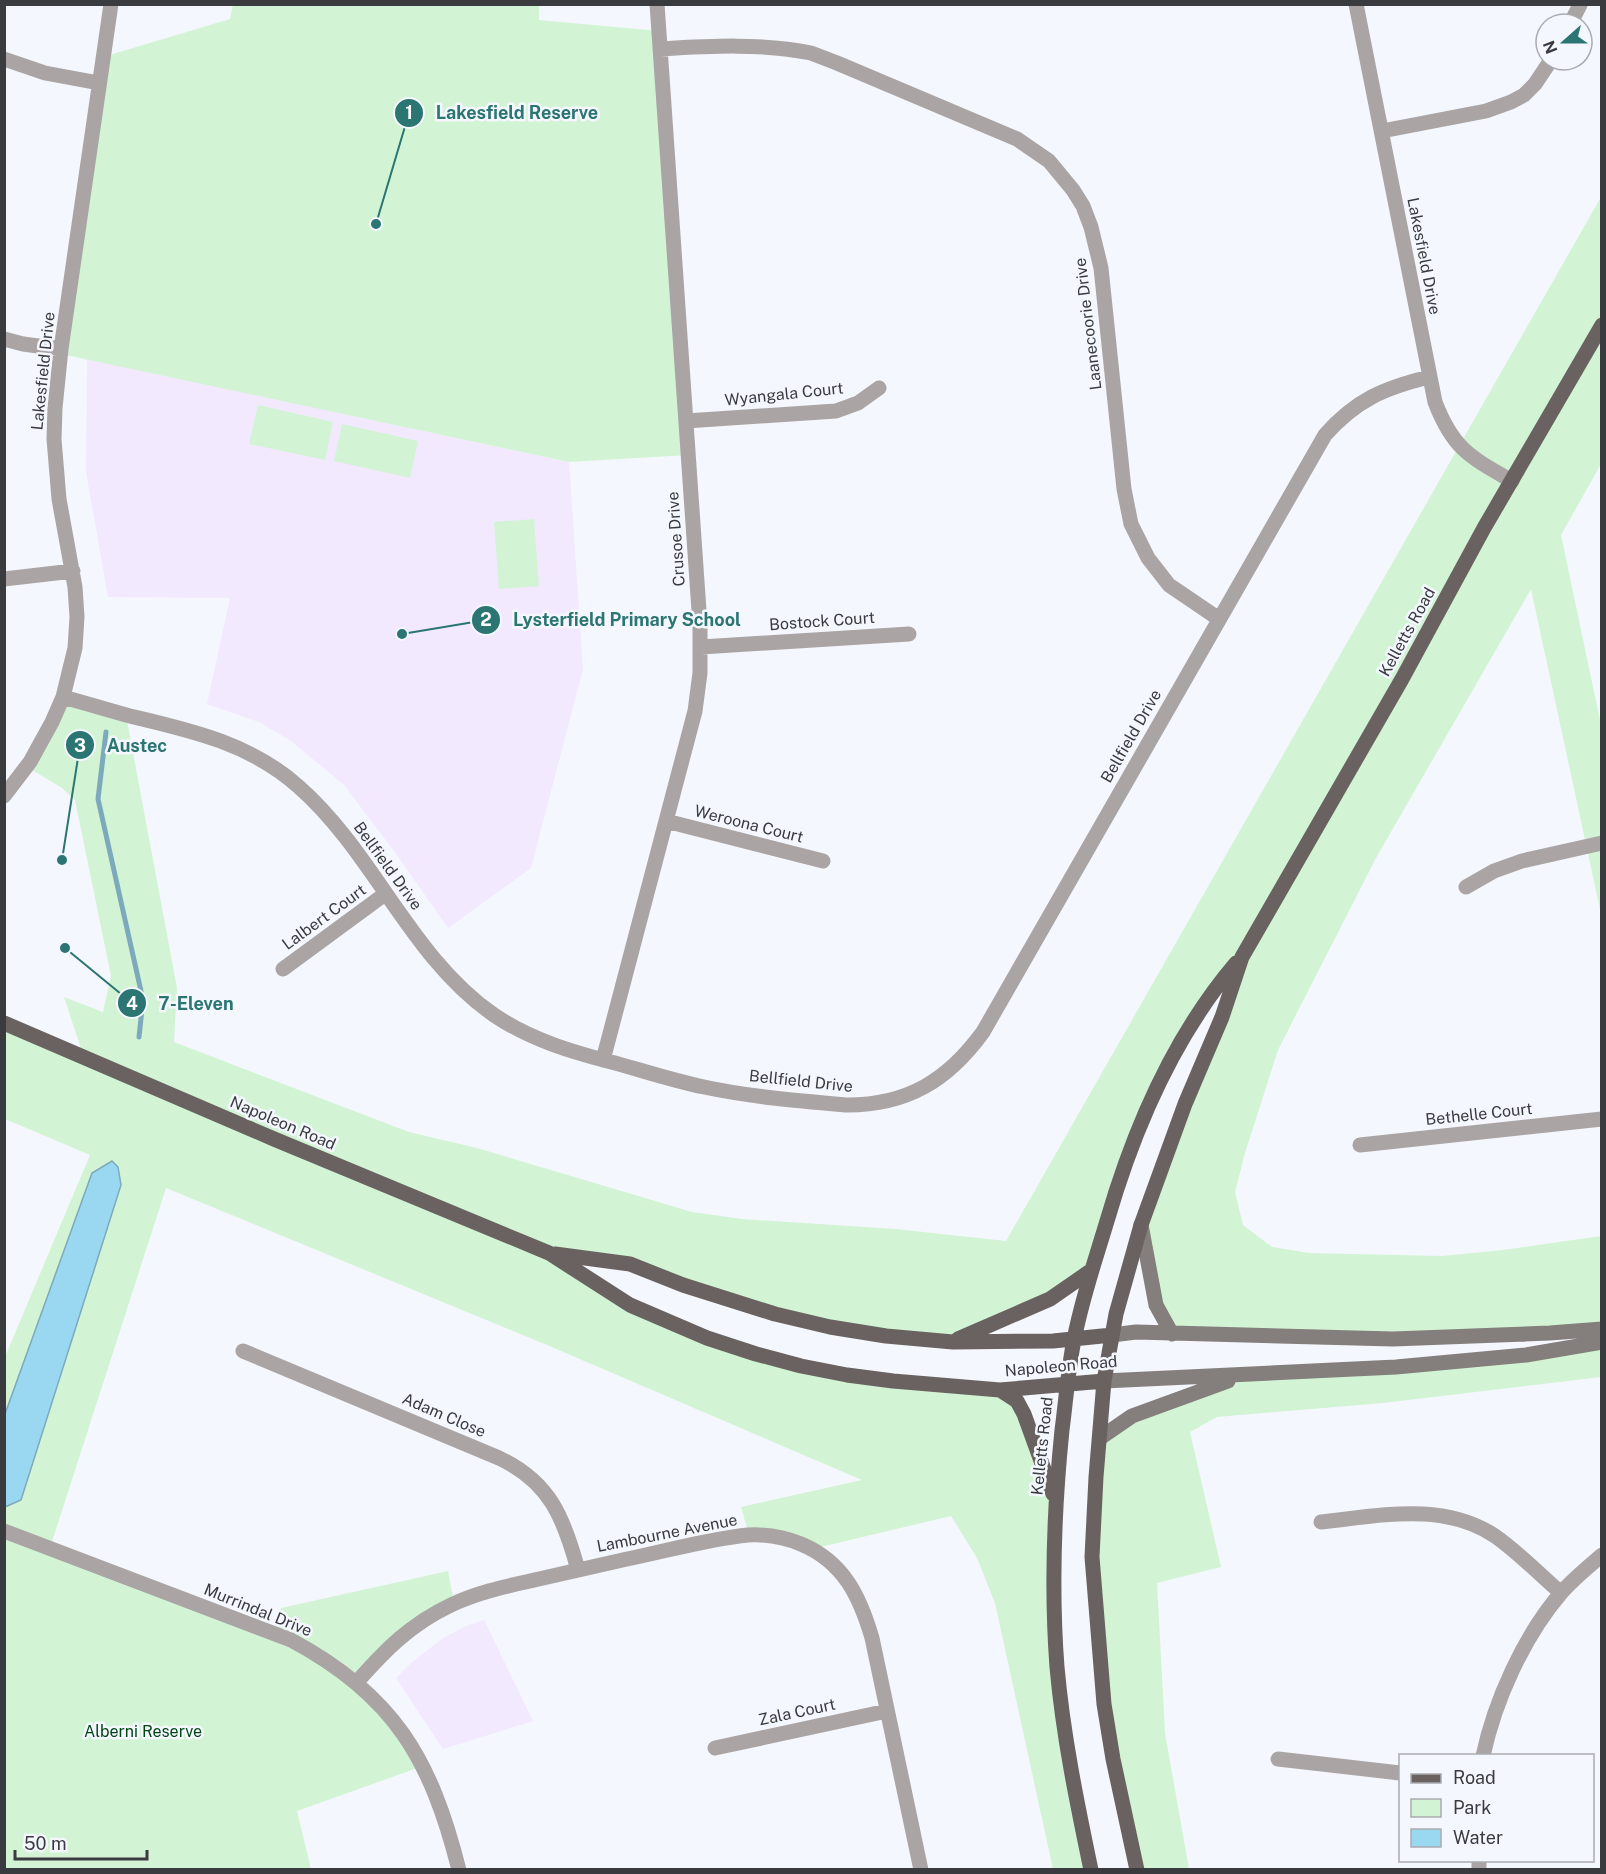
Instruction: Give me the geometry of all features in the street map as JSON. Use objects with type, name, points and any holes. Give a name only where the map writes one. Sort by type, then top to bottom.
[{"type":"main road","name":"Kelletts Road","points":[[1091,1869],[1062,1711],[1057,1668],[1053,1562],[1055,1499],[1074,1338],[1089,1272],[1117,1183],[1158,1084],[1183,1035],[1213,990],[1242,957],[1402,679],[1484,528],[1602,325]]},
{"type":"main road","name":"Kelletts Road","points":[[1137,1869],[1113,1759],[1098,1651],[1092,1557],[1104,1381],[1116,1314],[1141,1225],[1185,1104],[1222,1017],[1242,957]]},
{"type":"main road","name":"Napoleon Road","points":[[4,1023],[294,1148],[549,1253],[630,1305],[689,1331],[756,1354],[801,1366],[892,1381],[1000,1390],[1104,1381],[1242,1376],[1469,1361],[1526,1355],[1602,1342]]},
{"type":"main road","points":[[1141,1225],[1156,1305],[1172,1334]]},
{"type":"main road","name":"Napoleon Road","points":[[549,1253],[630,1264],[706,1293],[775,1314],[830,1327],[886,1336],[952,1342],[1040,1341],[1136,1332],[1393,1339],[1602,1329]]},
{"type":"main road","points":[[952,1342],[1050,1299],[1089,1272]]},
{"type":"main road","points":[[1100,1438],[1132,1416],[1242,1376]]},
{"type":"main road","points":[[1000,1390],[1017,1401],[1024,1414],[1055,1499]]},
{"type":"street","name":"Lakesfield Drive","points":[[4,796],[40,747],[63,697],[75,639],[77,617],[73,571],[59,499],[54,439],[55,408],[61,349],[111,4]]},
{"type":"street","name":"Crusoe Drive","points":[[603,1060],[699,689],[701,647],[657,4]]},
{"type":"street","name":"Lakesfield Drive","points":[[1356,4],[1429,377],[1443,424],[1455,442],[1474,460],[1512,481]]},
{"type":"street","name":"Laanecoorie Drive","points":[[660,50],[741,46],[783,48],[811,53],[999,130],[1032,148],[1049,161],[1083,206],[1097,247],[1104,287],[1124,489],[1131,524],[1148,558],[1169,585],[1219,619]]},
{"type":"street","points":[[4,59],[45,73],[99,83]]},
{"type":"street","points":[[1382,131],[1486,111],[1511,102],[1535,84],[1543,72]]},
{"type":"street","points":[[4,339],[61,349]]},
{"type":"street","name":"Bellfield Drive","points":[[63,697],[208,735],[285,775],[324,811],[438,964],[483,1007],[538,1039],[556,1047],[705,1087],[847,1106],[864,1106],[915,1092],[944,1075],[966,1055],[983,1032],[1325,435],[1358,403],[1386,389],[1429,377]]},
{"type":"street","name":"Wyangala Court","points":[[686,421],[836,411],[858,403],[879,388]]},
{"type":"street","points":[[4,579],[73,571]]},
{"type":"street","name":"Bostock Court","points":[[701,647],[909,634]]},
{"type":"street","name":"Weroona Court","points":[[666,821],[823,861]]},
{"type":"street","points":[[1466,887],[1494,871],[1522,861],[1602,843]]},
{"type":"street","name":"Lalbert Court","points":[[283,969],[386,894]]},
{"type":"street","name":"Bethelle Court","points":[[1360,1145],[1602,1119]]},
{"type":"street","name":"Adam Close","points":[[243,1352],[520,1468],[540,1485],[558,1511],[569,1535],[578,1570]]},
{"type":"street","points":[[1320,1522],[1414,1513],[1457,1518],[1496,1537],[1561,1593]]},
{"type":"street","name":"Murrindal Drive","points":[[4,1531],[291,1640],[324,1658],[357,1682],[400,1729],[423,1766],[442,1809],[459,1869]]},
{"type":"street","name":"Lambourne Avenue","points":[[357,1682],[396,1640],[425,1619],[448,1606],[483,1592],[742,1536],[777,1537],[801,1544],[834,1565],[856,1593],[865,1613],[921,1869]]},
{"type":"street","points":[[1483,1754],[1498,1707],[1517,1660],[1528,1641],[1561,1593],[1602,1555]]},
{"type":"street","name":"Zala Court","points":[[715,1748],[887,1711]]},
{"type":"street","points":[[1278,1759],[1399,1773]]},
{"type":"shaded area","points":[[87,359],[569,462],[583,669],[531,868],[448,928],[344,785],[291,741],[259,722],[207,704],[230,598],[108,597],[86,472]]},
{"type":"shaded area","points":[[484,1620],[533,1721],[443,1749],[396,1678],[443,1638]]},
{"type":"green space","points":[[233,4],[539,5],[539,20],[659,31],[688,455],[569,462],[61,354],[103,57],[230,19]]},
{"type":"green space","name":"Alberni Reserve","points":[[1601,197],[1601,464],[1561,535],[1601,725],[1601,914],[1531,589],[1376,858],[1278,1050],[1235,1192],[1243,1225],[1272,1247],[1309,1253],[1442,1256],[1601,1236],[1601,1329],[1550,1333],[1172,1334],[1141,1225],[1241,959],[1183,1035],[1089,1272],[953,1342],[830,1327],[630,1264],[551,1253],[630,1305],[756,1354],[1000,1390],[1017,1401],[1055,1499],[1057,1668],[1091,1869],[1053,1869],[995,1603],[977,1558],[951,1516],[812,1549],[749,1535],[741,1507],[862,1480],[547,1345],[166,1188],[50,1548],[271,1631],[281,1608],[448,1571],[454,1603],[357,1682],[423,1766],[297,1811],[311,1869],[5,1869],[5,1357],[90,1155],[5,1119],[4,1023],[83,1055],[64,997],[103,1012],[111,976],[75,800],[62,788],[27,767],[63,697],[126,715],[177,988],[174,1042],[409,1132],[477,1148],[692,1212],[742,1219],[896,1229],[1006,1241]]},
{"type":"green space","points":[[258,405],[333,422],[325,460],[249,444]]},
{"type":"green space","points":[[342,424],[418,441],[410,478],[334,461]]},
{"type":"green space","points":[[534,519],[539,586],[499,589],[494,522]]},
{"type":"green space","points":[[1601,1342],[1601,1377],[1383,1403],[1217,1417],[1190,1432],[1221,1567],[1157,1583],[1165,1733],[1189,1869],[1137,1869],[1098,1651],[1100,1438],[1242,1376]]},
{"type":"water","points":[[112,1161],[118,1167],[121,1185],[21,1500],[5,1507],[5,1414],[92,1173]]},
{"type":"waterway","points":[[106,732],[98,799],[143,1000],[139,1037]]},
{"type":"place","name":"Lakesfield Reserve","points":[[376,224]]},
{"type":"place","name":"Lysterfield Primary School","points":[[402,634]]},
{"type":"place","name":"Austec","points":[[62,860]]},
{"type":"place","name":"7-Eleven","points":[[65,948]]}]
